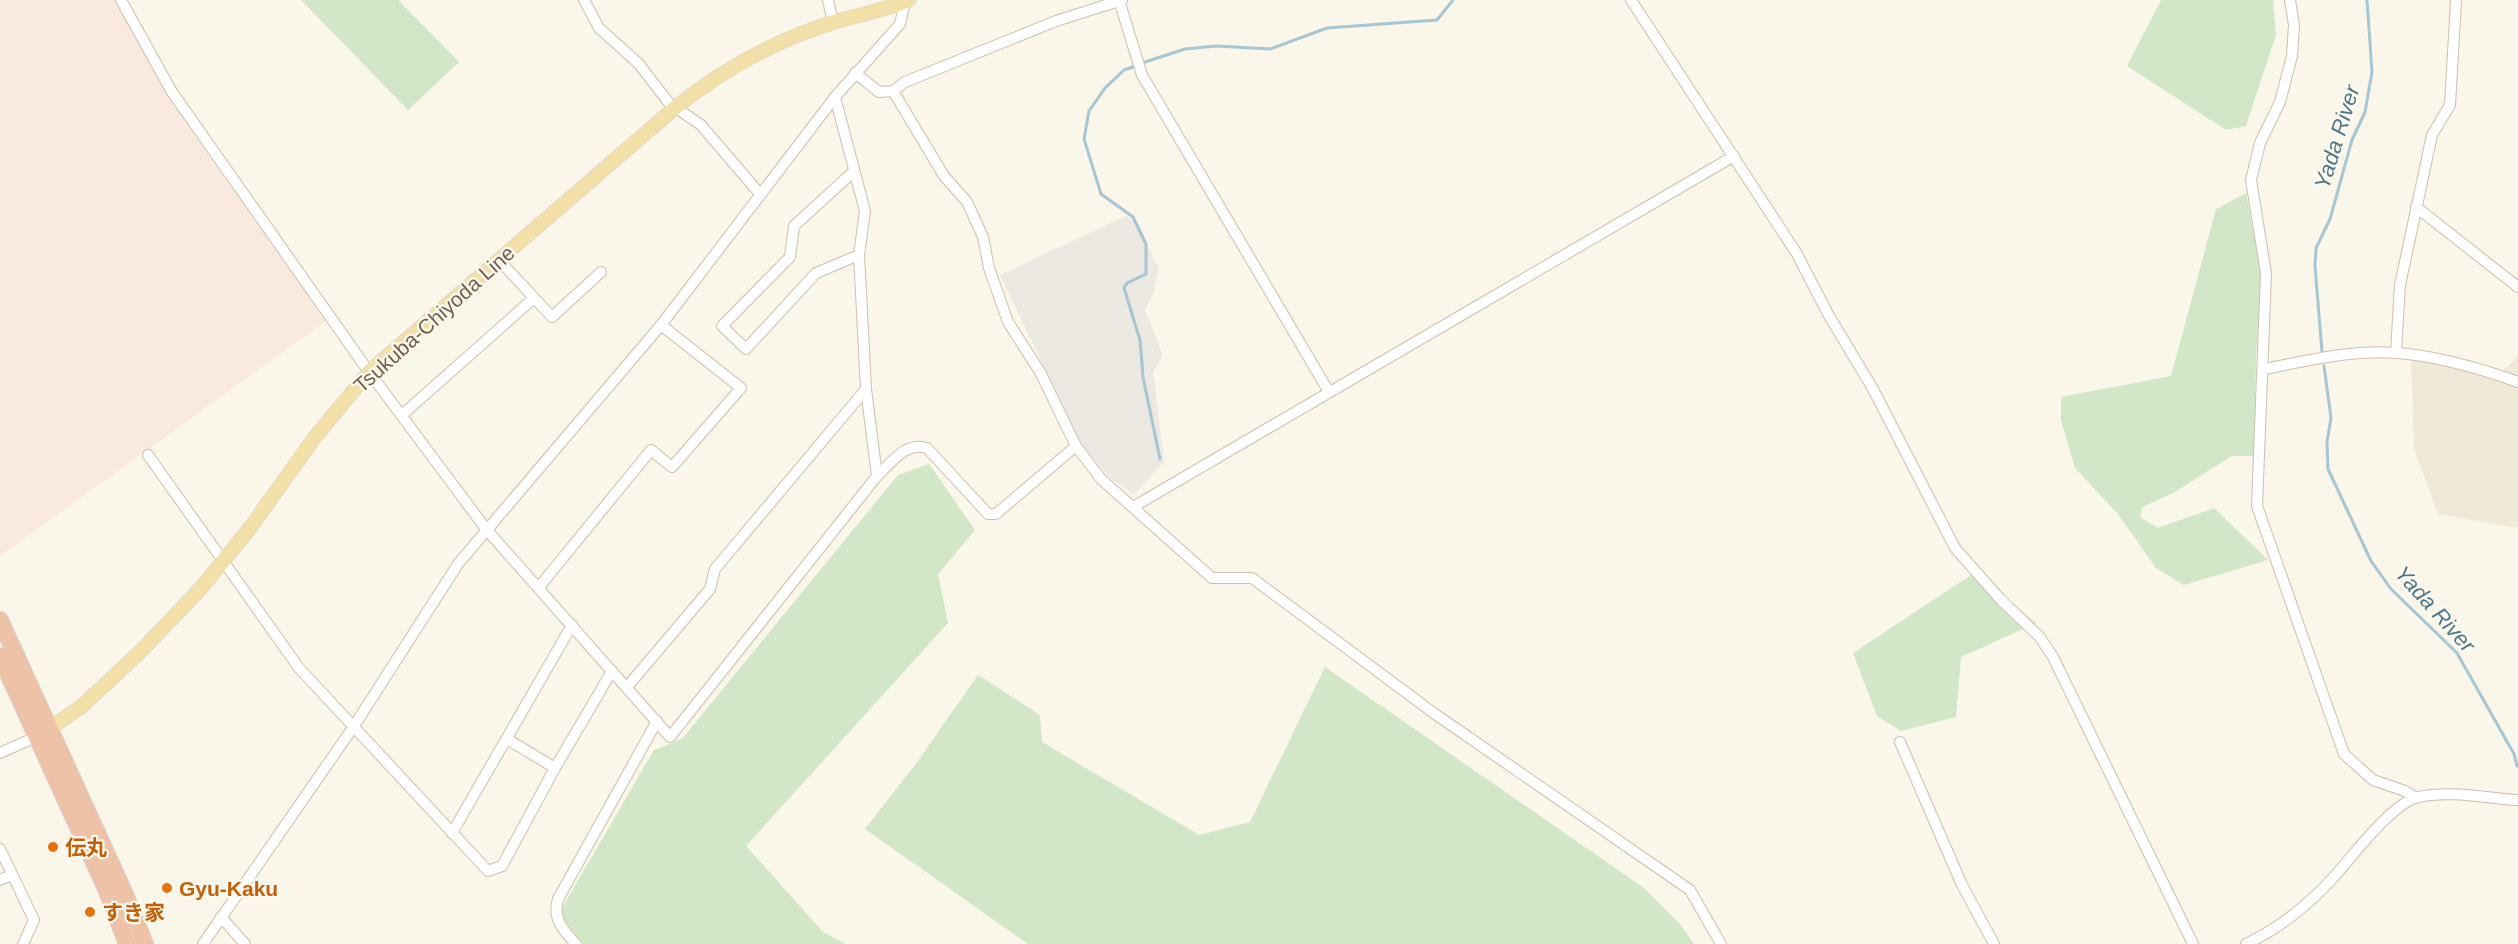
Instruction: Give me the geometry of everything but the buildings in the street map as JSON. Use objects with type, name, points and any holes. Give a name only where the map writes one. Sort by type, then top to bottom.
[{"type":"highway","points":[[0,620],[128,944]]},
{"type":"highway","points":[[0,656],[43,733],[145,944]]},
{"type":"main road","name":"Tsukuba-Chiyoda Line","points":[[43,733],[81,707],[142,650],[223,563],[315,437],[369,372],[676,107],[712,80],[748,59],[833,23],[907,1]]},
{"type":"street","points":[[121,0],[172,92],[369,372],[486,529],[670,737],[877,476],[907,449],[918,445],[927,448],[988,513],[996,514],[1076,446]]},
{"type":"street","points":[[584,0],[599,28],[638,63],[669,103],[701,125],[759,193]]},
{"type":"street","points":[[828,0],[833,23]]},
{"type":"street","points":[[855,73],[879,92],[892,91],[905,82],[1056,21],[1120,0],[1142,75],[1329,392]]},
{"type":"street","points":[[1631,0],[1797,254],[1828,314],[1873,389],[1956,548],[2001,600],[2039,636],[2053,657],[2193,944]]},
{"type":"street","points":[[2290,0],[2294,25],[2292,56],[2280,102],[2260,143],[2251,180],[2266,273],[2257,506],[2344,754],[2373,780],[2405,790],[2416,798]]},
{"type":"street","points":[[2396,352],[2400,285],[2416,207],[2432,135],[2450,105],[2456,0]]},
{"type":"street","points":[[203,944],[354,726],[458,564],[661,326],[759,193],[855,73],[900,24],[907,1]]},
{"type":"street","points":[[892,91],[944,176],[967,202],[983,237],[989,268],[1008,322],[1040,372],[1076,446],[1101,479],[1212,578],[1252,578],[1435,714],[1690,890],[1721,944]]},
{"type":"street","points":[[835,97],[865,211],[859,255],[866,389],[877,476]]},
{"type":"street","points":[[1133,507],[1734,156]]},
{"type":"street","points":[[854,172],[794,226],[790,257],[722,326],[746,349],[816,273],[859,255]]},
{"type":"street","points":[[2416,207],[2518,287]]},
{"type":"street","points":[[498,259],[552,317],[601,272]]},
{"type":"street","points":[[402,415],[534,298]]},
{"type":"street","points":[[539,587],[651,450],[672,467],[741,388],[661,326]]},
{"type":"street","points":[[2264,369],[2333,356],[2396,352],[2487,371],[2518,382]]},
{"type":"street","points":[[627,687],[710,589],[714,569],[866,389]]},
{"type":"street","points":[[148,455],[299,668],[488,871],[502,866],[555,768],[612,671]]},
{"type":"street","points":[[452,833],[572,625]]},
{"type":"street","points":[[576,944],[557,921],[555,908],[558,898],[657,721]]},
{"type":"street","points":[[0,753],[43,733]]},
{"type":"street","points":[[507,739],[555,768]]},
{"type":"street","points":[[1900,742],[1962,885],[1994,944]]},
{"type":"street","points":[[2246,944],[2259,938],[2303,907],[2332,880],[2373,832],[2416,798],[2437,795],[2518,800]]},
{"type":"street","points":[[0,849],[34,920],[23,944]]},
{"type":"street","points":[[0,880],[12,875]]},
{"type":"street","points":[[221,917],[245,944]]},
{"type":"shaded area","points":[[0,0],[114,0],[189,128],[326,321],[0,556]]},
{"type":"shaded area","points":[[1126,216],[1138,224],[1158,268],[1154,292],[1145,309],[1163,356],[1153,371],[1164,462],[1134,494],[1110,478],[1081,444],[1000,275]]},
{"type":"shaded area","points":[[2411,355],[2496,377],[2518,357],[2518,528],[2438,514],[2414,449]]},
{"type":"green space","points":[[301,0],[398,0],[459,62],[408,110]]},
{"type":"green space","points":[[2161,0],[2273,0],[2276,35],[2246,126],[2226,130],[2127,66]]},
{"type":"green space","points":[[2246,193],[2262,279],[2256,353],[2254,456],[2232,456],[2173,493],[2142,507],[2140,517],[2158,528],[2214,508],[2268,560],[2184,585],[2156,568],[2118,514],[2075,468],[2061,421],[2061,397],[2171,376],[2216,209]]},
{"type":"green space","points":[[929,464],[975,530],[938,574],[948,623],[746,846],[823,932],[846,944],[583,944],[559,913],[654,750],[682,739],[898,475]]},
{"type":"green space","points":[[1971,575],[2036,623],[1961,657],[1956,717],[1901,731],[1877,716],[1853,653]]},
{"type":"green space","points":[[1325,667],[1644,888],[1680,924],[1694,944],[1028,944],[865,829],[915,765],[978,675],[1040,715],[1042,742],[1199,835],[1250,822]]},
{"type":"waterway","points":[[1142,63],[1185,49],[1216,46],[1270,49],[1327,28],[1437,20],[1453,0]]},
{"type":"waterway","name":"Yada River","points":[[2322,352],[2315,266],[2316,248],[2330,219],[2352,140],[2365,112],[2372,72],[2367,0]]},
{"type":"waterway","points":[[1136,66],[1124,70],[1105,88],[1089,111],[1084,139],[1101,194],[1133,217],[1146,244],[1146,274],[1127,283],[1124,288],[1140,340],[1143,377],[1160,459]]},
{"type":"waterway","name":"Yada River","points":[[2324,366],[2331,418],[2327,442],[2328,469],[2371,561],[2391,589],[2457,653],[2514,754],[2517,766]]},
{"type":"place","name":"伝丸","points":[[53,847]]},
{"type":"place","name":"Gyu-Kaku","points":[[167,888]]},
{"type":"place","name":"すき家","points":[[90,912]]}]
